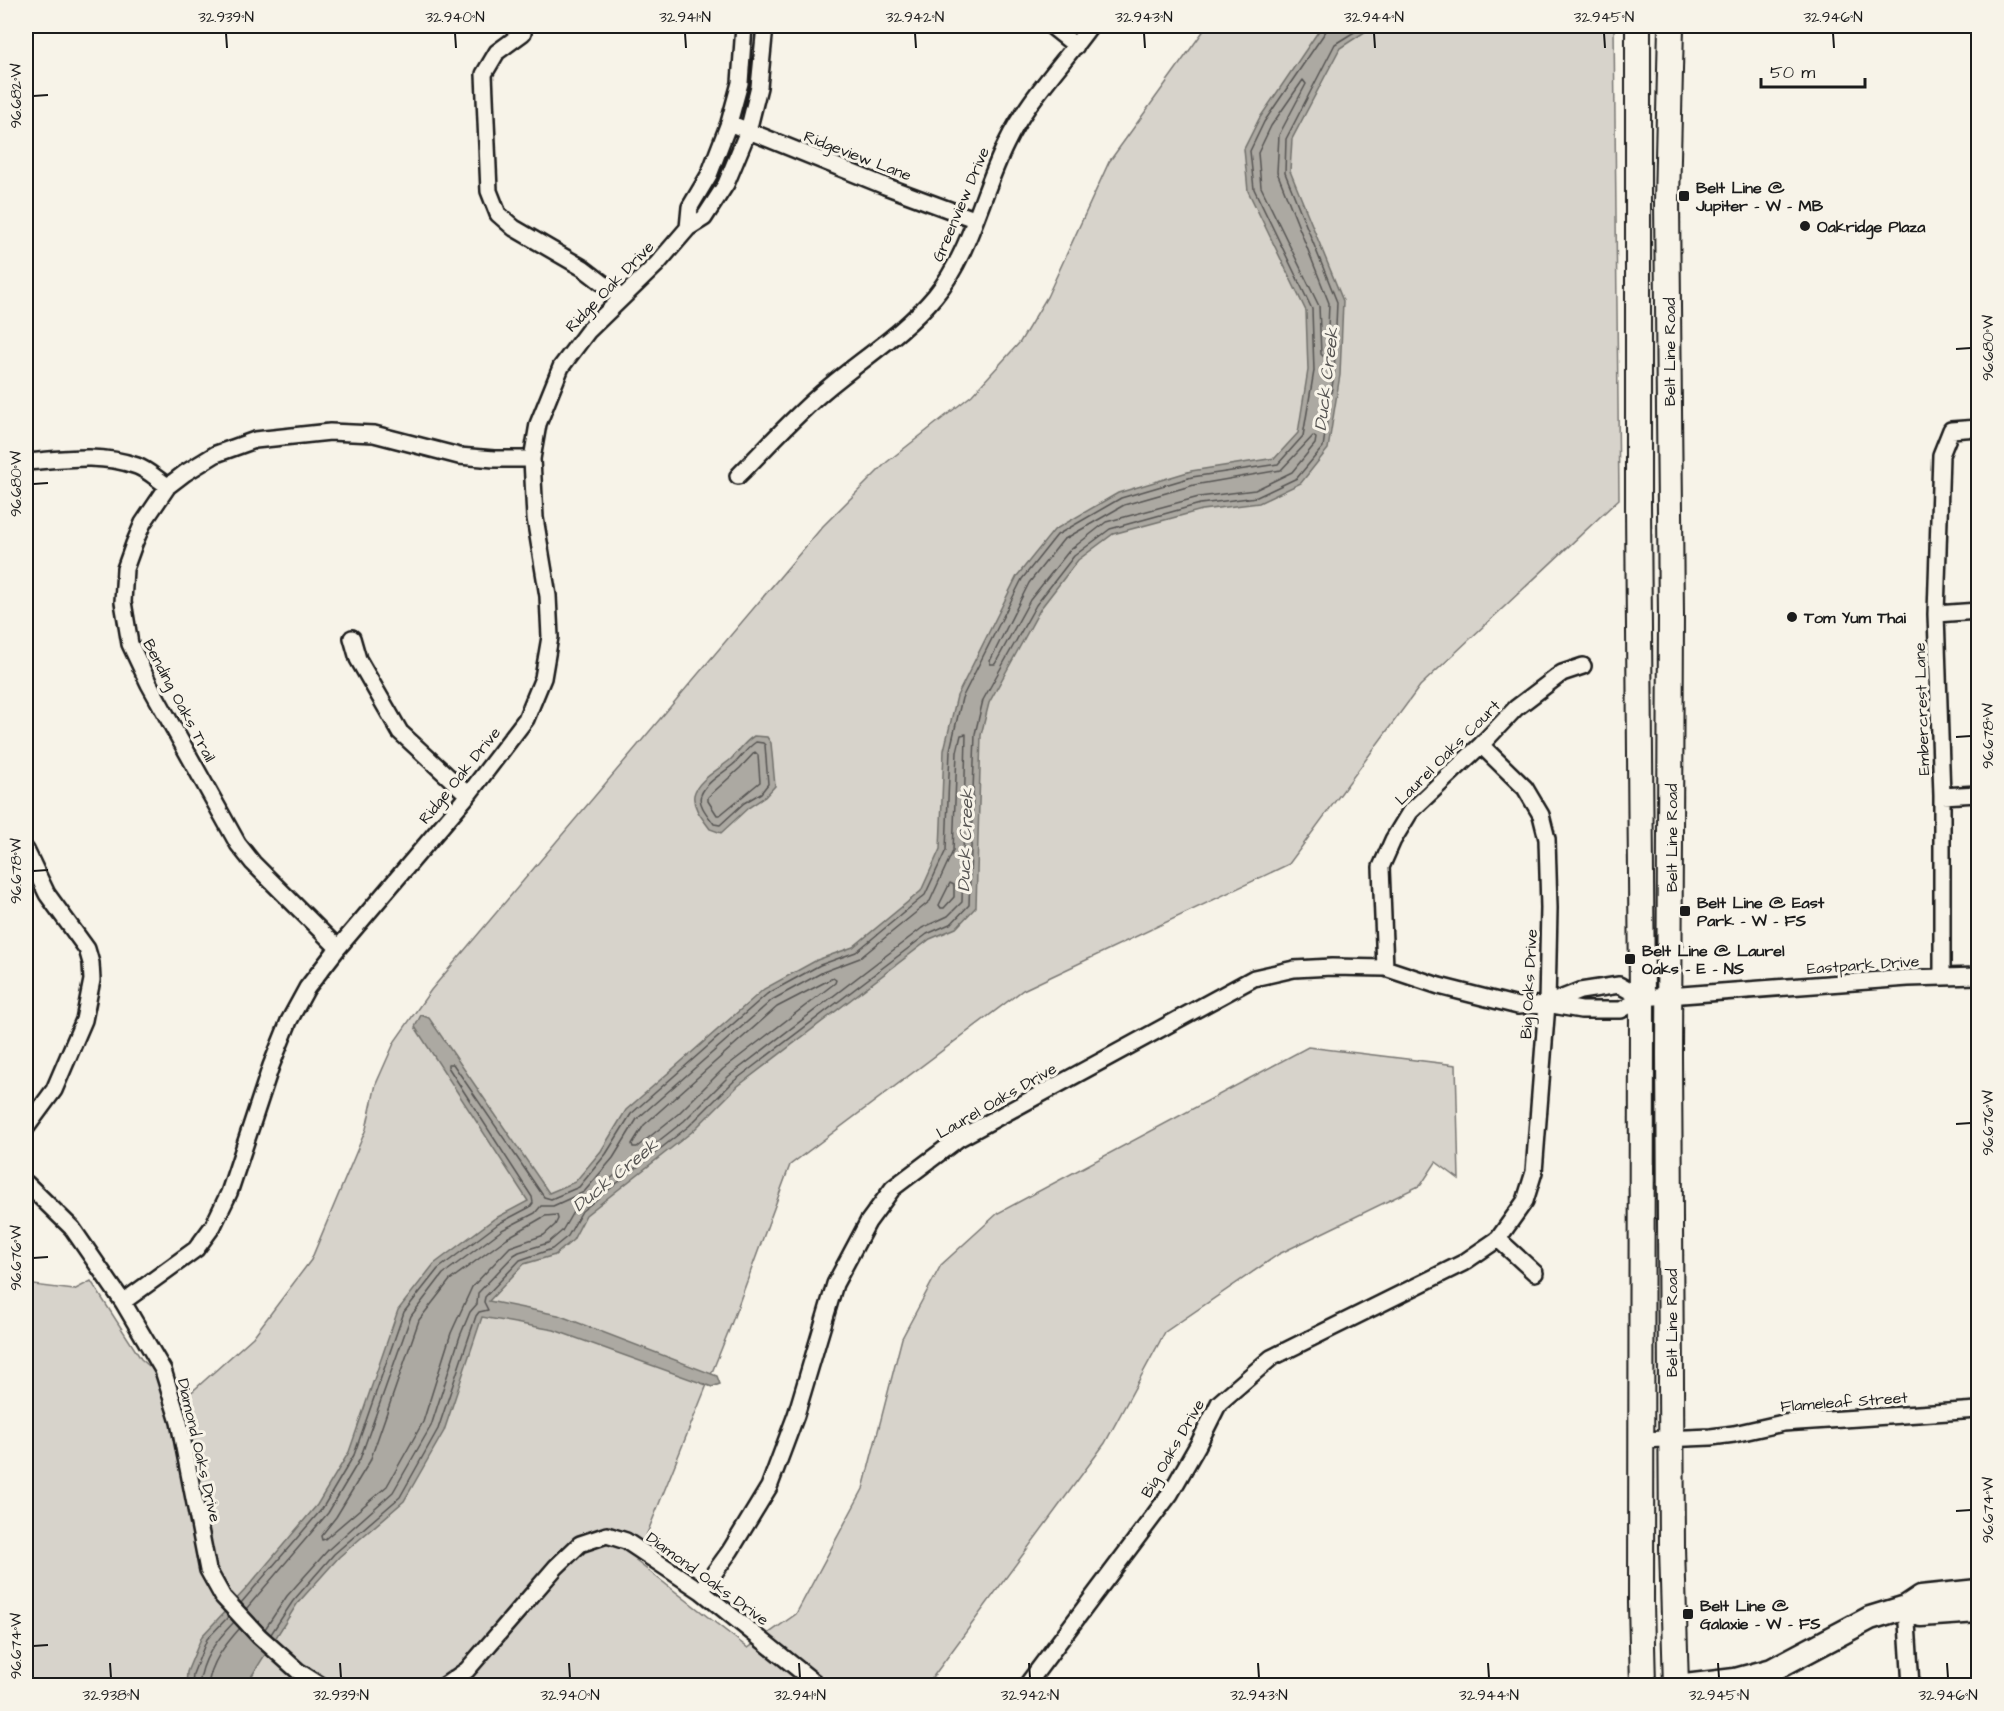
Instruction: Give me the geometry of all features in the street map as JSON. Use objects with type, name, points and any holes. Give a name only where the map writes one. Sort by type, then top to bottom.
[{"type":"main road","name":"Belt Line Road","points":[[1638,26],[1643,1686]]},
{"type":"main road","name":"Belt Line Road","points":[[1671,26],[1667,202],[1670,506],[1672,1559],[1676,1686]]},
{"type":"main road","points":[[1638,506],[1670,506]]},
{"type":"main road","points":[[1641,823],[1671,823]]},
{"type":"street","name":"Ridge Oak Drive","points":[[688,228],[690,207],[709,175],[729,123],[740,83],[744,26]]},
{"type":"street","name":"Ridge Oak Drive","points":[[123,1302],[195,1249],[213,1226],[229,1193],[271,1066],[289,1021],[307,987],[468,795],[526,720],[543,678],[550,638],[548,596],[535,518],[532,459],[538,424],[561,367],[588,331],[657,264],[688,228],[704,218],[726,184],[748,131],[759,87],[765,26]]},
{"type":"street","points":[[1051,26],[1076,46]]},
{"type":"street","name":"Greenview Drive","points":[[738,476],[798,414],[898,333],[936,294],[950,275],[1006,142],[1028,107],[1090,26]]},
{"type":"street","points":[[523,33],[497,52],[484,74],[489,191],[498,214],[514,228],[583,268],[622,298]]},
{"type":"street","name":"Ridgeview Lane","points":[[729,123],[974,219]]},
{"type":"street","name":"Embercrest Lane","points":[[1942,977],[1942,796],[1936,614],[1941,455],[1945,440],[1951,430],[1978,428]]},
{"type":"street","name":"Bending Oaks Trail","points":[[338,948],[253,863],[238,844],[149,684],[129,644],[123,602],[125,569],[134,544],[143,524],[168,486],[216,454],[255,440],[330,432],[374,434],[459,456],[532,459]]},
{"type":"street","points":[[26,462],[76,457],[112,460],[138,466],[168,486]]},
{"type":"street","points":[[1936,614],[1978,611]]},
{"type":"street","points":[[352,638],[358,659],[400,732],[468,795]]},
{"type":"street","name":"Laurel Oaks Court","points":[[1385,968],[1381,867],[1393,840],[1410,812],[1481,746],[1525,701],[1562,673],[1583,666]]},
{"type":"street","name":"Big Oaks Drive","points":[[1026,1686],[1170,1494],[1219,1402],[1271,1358],[1463,1263],[1498,1239],[1525,1201],[1534,1172],[1547,1004],[1549,908],[1547,839],[1541,815],[1525,788],[1481,746]]},
{"type":"street","points":[[1942,796],[1978,794]]},
{"type":"street","points":[[26,850],[47,894],[87,948],[92,980],[84,1020],[54,1090],[26,1128]]},
{"type":"street","name":"Laurel Oaks Drive","points":[[701,1591],[730,1551],[769,1487],[796,1415],[835,1284],[868,1222],[893,1188],[958,1139],[1254,978],[1294,969],[1385,968],[1439,986],[1518,1006],[1547,1004],[1581,1010],[1621,1010],[1642,998]]},
{"type":"street","name":"Eastpark Drive","points":[[1642,998],[1978,976]]},
{"type":"street","name":"Laurel Oaks Drive","points":[[1547,1004],[1580,992],[1619,985],[1642,998]]},
{"type":"street","name":"Diamond Oaks Drive","points":[[26,1183],[72,1228],[123,1302],[163,1370],[179,1422],[208,1570],[223,1597],[267,1643],[298,1671],[319,1684]]},
{"type":"street","points":[[1498,1239],[1535,1273]]},
{"type":"street","name":"Flameleaf Street","points":[[1641,1440],[1734,1434],[1783,1423],[1978,1410]]},
{"type":"street","name":"Diamond Oaks Drive","points":[[444,1686],[467,1670],[556,1567],[580,1544],[607,1535],[626,1541],[701,1591],[819,1686]]},
{"type":"street","points":[[1685,1686],[1735,1680],[1772,1670],[1870,1618],[1906,1607],[1921,1597],[1978,1591]]},
{"type":"street","points":[[1906,1607],[1921,1615],[1978,1611]]},
{"type":"street","points":[[1906,1607],[1911,1686]]},
{"type":"shaded area","points":[[1207,26],[1614,26],[1619,499],[1420,686],[1289,864],[1023,990],[790,1165],[729,1330],[636,1561],[748,1648],[796,1614],[863,1489],[902,1338],[941,1265],[998,1213],[1308,1047],[1456,1065],[1459,1179],[1436,1162],[1421,1185],[1279,1254],[1165,1332],[1105,1443],[927,1685],[26,1686],[26,1284],[74,1290],[91,1281],[141,1359],[186,1397],[253,1337],[311,1260],[366,1129],[376,1084],[395,1041],[431,990],[823,526],[887,462],[972,395],[1020,342],[1047,297],[1109,162]]},
{"type":"water","name":"Duck Creek","points":[[1322,26],[1374,26],[1340,48],[1292,139],[1290,171],[1343,301],[1340,375],[1328,449],[1301,483],[1259,503],[1202,510],[1113,534],[1078,560],[1041,608],[989,703],[981,735],[976,907],[956,928],[930,939],[738,1086],[693,1131],[586,1215],[573,1240],[555,1255],[524,1264],[489,1301],[558,1315],[717,1376],[720,1384],[712,1387],[554,1330],[482,1317],[444,1431],[404,1501],[339,1557],[297,1604],[246,1685],[186,1686],[187,1672],[202,1636],[245,1590],[317,1505],[349,1452],[398,1310],[434,1264],[494,1219],[528,1201],[415,1027],[421,1015],[429,1018],[549,1193],[575,1182],[601,1151],[626,1110],[764,989],[817,960],[853,947],[921,891],[940,849],[944,750],[957,696],[1017,576],[1054,530],[1118,493],[1191,471],[1275,458],[1298,433],[1308,370],[1306,311],[1248,191],[1244,149],[1259,119]]},
{"type":"water","points":[[754,736],[767,737],[771,743],[775,786],[721,833],[710,829],[695,805],[696,790],[704,780],[731,759]]},
{"type":"place","name":"Belt Line @ Jupiter - W - MB","points":[[1684,196]]},
{"type":"place","name":"Oakridge Plaza","points":[[1805,226]]},
{"type":"place","name":"Tom Yum Thai","points":[[1792,617]]},
{"type":"place","name":"Belt Line @ East Park - W - FS","points":[[1685,911]]},
{"type":"place","name":"Belt Line @ Laurel Oaks - E - NS","points":[[1630,959]]},
{"type":"place","name":"Belt Line @ Galaxie - W - FS","points":[[1688,1614]]}]
